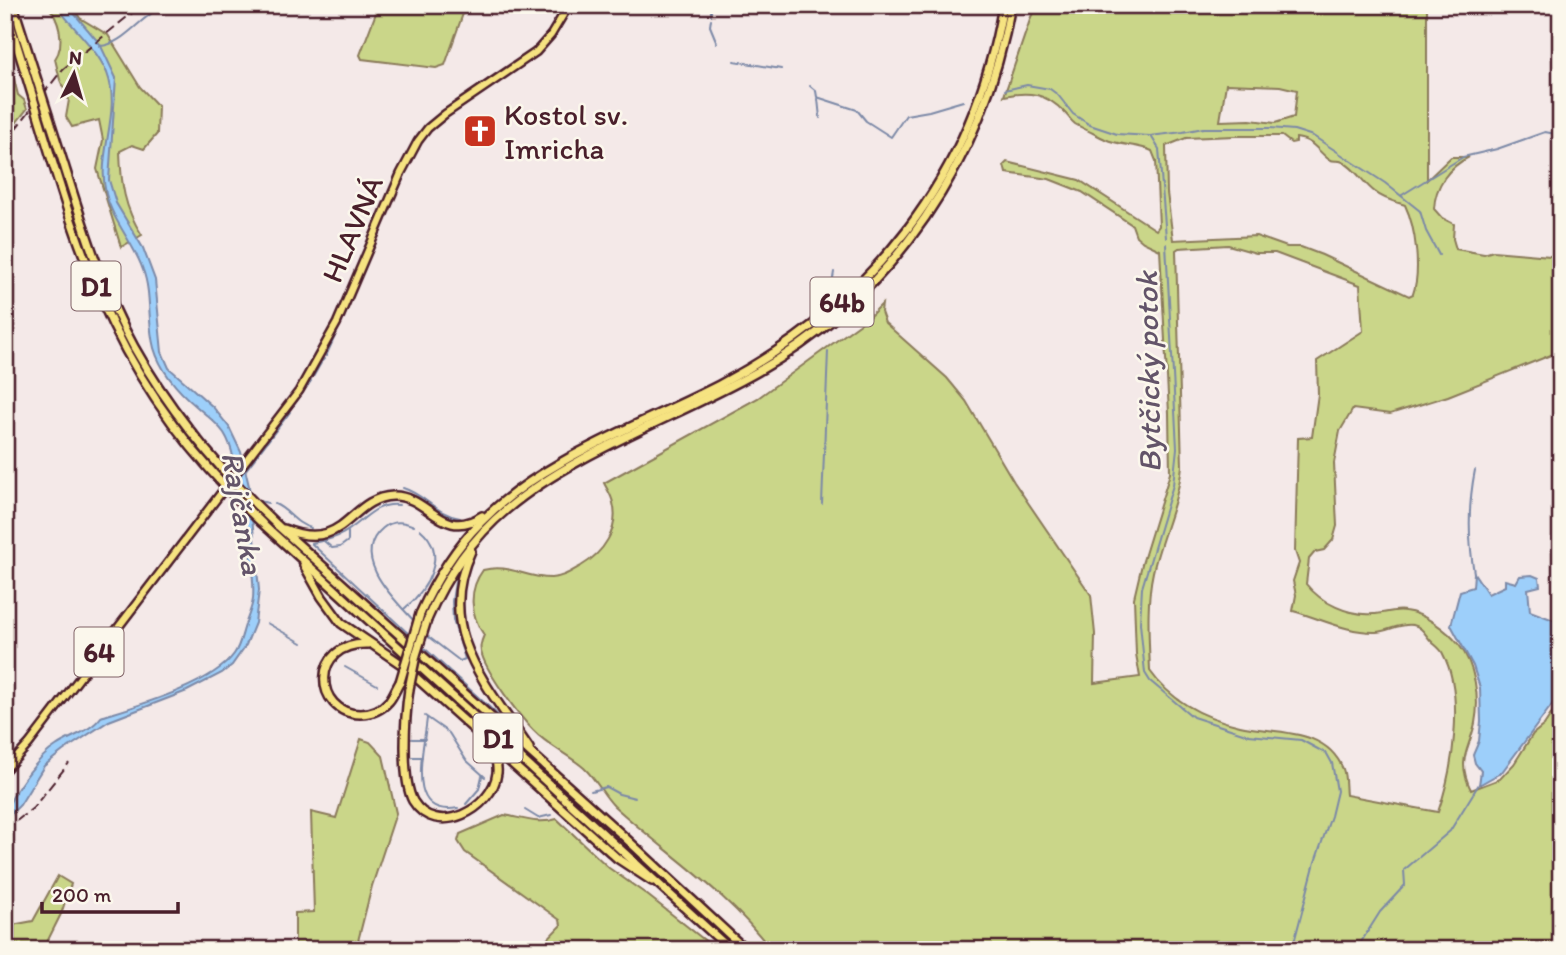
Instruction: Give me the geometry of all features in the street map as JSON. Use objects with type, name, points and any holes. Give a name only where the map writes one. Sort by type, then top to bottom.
[{"type":"highway","name":"D1","points":[[13,5],[95,259],[133,345],[160,390],[191,433],[218,465],[277,525],[746,950]]},
{"type":"highway","name":"64b","points":[[371,644],[347,646],[333,655],[325,673],[326,687],[331,699],[348,712],[368,714],[384,706],[400,682],[420,614],[437,580],[458,548],[495,509],[525,485],[557,465],[767,358],[811,327],[858,287],[910,228],[950,164],[971,120],[987,77],[1003,5]]},
{"type":"highway","name":"64b","points":[[492,746],[498,772],[495,784],[484,801],[464,815],[453,818],[431,816],[414,802],[407,785],[405,717],[408,690],[415,655],[427,620],[454,569],[506,510],[542,484],[771,364],[824,327],[862,293],[916,231],[957,167],[988,96],[1004,43],[1011,5]]},
{"type":"highway","name":"D1","points":[[5,9],[85,258],[126,349],[153,395],[184,439],[272,533],[731,950]]},
{"type":"highway","points":[[277,525],[302,535],[326,534],[341,528],[373,502],[394,496],[413,501],[453,524],[471,522],[495,509]]},
{"type":"highway","points":[[476,541],[459,583],[457,609],[461,635],[491,695],[535,757]]},
{"type":"highway","points":[[300,558],[334,615],[350,631],[401,664],[617,859],[665,889]]},
{"type":"main road","name":"HLAVNÁ","points":[[5,770],[29,744],[299,391],[337,323],[401,173],[421,136],[445,114],[536,52],[551,35],[569,5]]},
{"type":"green space","points":[[47,5],[72,5],[80,18],[108,35],[140,87],[158,106],[157,134],[144,149],[132,145],[120,151],[125,195],[131,215],[142,235],[121,247],[97,169],[103,140],[99,120],[72,127],[66,117],[69,100],[55,59],[60,46],[60,31]]},
{"type":"green space","points":[[379,5],[466,5],[445,65],[436,68],[362,59],[360,55]]},
{"type":"green space","points":[[1037,5],[1427,5],[1427,180],[1451,157],[1469,157],[1455,166],[1444,178],[1437,192],[1434,209],[1442,218],[1454,224],[1453,239],[1456,249],[1484,254],[1493,251],[1561,257],[1561,351],[1448,396],[1390,414],[1353,409],[1340,431],[1334,463],[1337,526],[1333,540],[1324,550],[1315,552],[1309,559],[1306,584],[1327,602],[1355,613],[1401,611],[1420,615],[1442,628],[1459,645],[1469,662],[1477,703],[1475,723],[1464,763],[1471,790],[1500,779],[1514,764],[1533,734],[1544,725],[1561,699],[1561,950],[771,950],[736,910],[614,806],[584,768],[533,730],[512,705],[485,663],[481,652],[484,635],[476,619],[473,602],[475,586],[483,570],[501,568],[551,578],[563,576],[589,561],[603,547],[614,522],[611,495],[604,483],[758,398],[869,317],[882,304],[881,312],[885,323],[947,378],[966,401],[1014,482],[1091,595],[1095,634],[1094,683],[1140,677],[1136,654],[1134,598],[1170,473],[1160,250],[1143,242],[1136,236],[1132,225],[1082,192],[1049,179],[1006,173],[1004,165],[1007,162],[1079,180],[1156,230],[1159,226],[1156,161],[1152,151],[1111,141],[1075,124],[1044,97],[1029,94],[1004,96]],"holes":[[[1226,84],[1280,86],[1297,90],[1294,117],[1275,123],[1220,121]],[[1282,136],[1291,143],[1296,142],[1296,138],[1302,139],[1329,159],[1347,165],[1378,194],[1405,205],[1416,249],[1417,274],[1413,294],[1409,296],[1301,247],[1287,247],[1256,236],[1173,240],[1167,193],[1166,146],[1186,138]],[[1228,245],[1256,253],[1275,253],[1360,285],[1363,331],[1317,361],[1318,394],[1312,437],[1298,438],[1295,551],[1299,563],[1293,581],[1296,595],[1293,611],[1365,632],[1413,625],[1422,629],[1441,651],[1450,671],[1455,711],[1452,754],[1438,812],[1346,795],[1343,769],[1335,755],[1325,746],[1298,735],[1240,726],[1202,713],[1168,691],[1150,671],[1149,596],[1156,559],[1177,493],[1182,466],[1176,250]]]},
{"type":"green space","points":[[5,44],[18,95],[24,100],[27,109],[5,137]]},
{"type":"green space","points":[[361,739],[370,742],[383,756],[396,813],[372,886],[358,941],[351,950],[295,950],[295,913],[314,912],[311,812],[336,818]]},
{"type":"green space","points":[[504,815],[537,821],[557,819],[609,868],[717,950],[537,950],[561,925],[560,920],[465,852],[458,841],[460,834]]},
{"type":"green space","points":[[58,876],[71,884],[61,914],[46,944],[57,950],[5,950],[5,928],[33,921]]},
{"type":"water","name":"Rajčanka","points":[[56,5],[67,5],[100,44],[116,78],[109,180],[116,203],[143,248],[155,280],[162,352],[169,368],[213,407],[229,427],[241,452],[249,486],[259,590],[255,623],[246,645],[232,665],[187,691],[109,721],[63,751],[44,766],[20,805],[5,820],[16,791],[40,759],[56,746],[86,730],[101,717],[191,685],[223,665],[238,647],[253,599],[250,557],[229,442],[218,426],[177,388],[161,365],[152,338],[146,279],[113,214],[106,194],[104,164],[112,103],[107,73],[97,55]]},
{"type":"water","points":[[1474,573],[1488,594],[1505,586],[1505,580],[1516,583],[1520,576],[1532,575],[1539,578],[1540,586],[1528,589],[1530,611],[1559,622],[1561,628],[1561,687],[1557,688],[1557,698],[1502,772],[1479,785],[1481,771],[1473,755],[1479,741],[1480,688],[1473,666],[1451,625],[1460,591],[1473,587]]},
{"type":"waterway","name":"Bytčický potok","points":[[100,46],[117,41],[166,5]]},
{"type":"waterway","name":"Bytčický potok","points":[[711,5],[711,15]]},
{"type":"waterway","name":"Bytčický potok","points":[[711,19],[710,26],[717,43]]},
{"type":"waterway","name":"Bytčický potok","points":[[734,61],[781,69]]},
{"type":"waterway","name":"Bytčický potok","points":[[1005,90],[1027,85],[1050,89],[1073,114],[1090,125],[1117,134],[1150,136],[1203,128],[1270,128],[1294,130],[1313,136],[1385,183],[1420,211],[1426,231],[1439,255]]},
{"type":"waterway","name":"Bytčický potok","points":[[810,86],[816,91],[817,97],[857,110],[866,121],[891,137],[906,115],[963,101]]},
{"type":"waterway","points":[[818,99],[820,118]]},
{"type":"waterway","name":"Bytčický potok","points":[[1402,195],[1463,157],[1497,149],[1545,132],[1561,135]]},
{"type":"waterway","name":"Bytčický potok","points":[[1151,136],[1159,149],[1166,238]]},
{"type":"waterway","points":[[341,322],[385,217]]},
{"type":"waterway","name":"Bytčický potok","points":[[1166,244],[1177,448],[1173,485],[1142,588],[1140,623],[1145,673],[1150,681],[1193,717],[1249,735],[1301,740],[1327,754],[1332,763],[1337,791],[1292,950]]},
{"type":"waterway","points":[[830,297],[834,272]]},
{"type":"waterway","points":[[326,356],[339,327]]},
{"type":"waterway","points":[[822,504],[828,351]]},
{"type":"waterway","points":[[313,377],[321,363]]},
{"type":"waterway","points":[[294,405],[311,381]]},
{"type":"waterway","name":"Rajčanka","points":[[261,450],[290,412]]},
{"type":"waterway","name":"Rajčanka","points":[[245,471],[259,453]]},
{"type":"waterway","points":[[1474,573],[1470,522],[1475,470]]},
{"type":"waterway","points":[[403,488],[444,513],[460,518]]},
{"type":"waterway","name":"Rajčanka","points":[[255,500],[268,503]]},
{"type":"waterway","name":"Rajčanka","points":[[275,504],[311,528]]},
{"type":"waterway","points":[[311,543],[338,536],[382,507],[399,505]]},
{"type":"waterway","points":[[414,526],[398,522],[387,525],[374,540],[371,552],[373,565],[387,591],[415,622]]},
{"type":"waterway","points":[[404,609],[420,592],[432,571],[433,549],[420,529]]},
{"type":"waterway","points":[[324,541],[332,548],[340,547],[348,541],[348,532]]},
{"type":"waterway","points":[[311,543],[412,637]]},
{"type":"waterway","points":[[426,635],[460,661],[465,659],[453,620],[452,601],[456,576]]},
{"type":"waterway","points":[[267,623],[302,643]]},
{"type":"waterway","points":[[421,645],[499,716]]},
{"type":"waterway","points":[[345,667],[377,685]]},
{"type":"waterway","points":[[425,716],[449,733],[466,760],[485,777]]},
{"type":"waterway","points":[[427,718],[421,763],[424,792],[430,803],[441,808],[458,808]]},
{"type":"waterway","points":[[412,739],[425,739]]},
{"type":"waterway","points":[[412,757],[422,757]]},
{"type":"waterway","points":[[466,804],[479,789],[482,776]]},
{"type":"waterway","points":[[1356,950],[1380,912],[1405,885],[1404,870],[1450,831],[1479,784]]},
{"type":"waterway","points":[[591,791],[606,787],[635,798]]},
{"type":"waterway","points":[[525,810],[538,818],[551,815]]},
{"type":"railway","points":[[5,142],[63,69],[142,5]]},
{"type":"railway","points":[[5,830],[33,808],[69,763]]},
{"type":"place","name":"Kostol sv. Imricha","points":[[480,131]]}]
